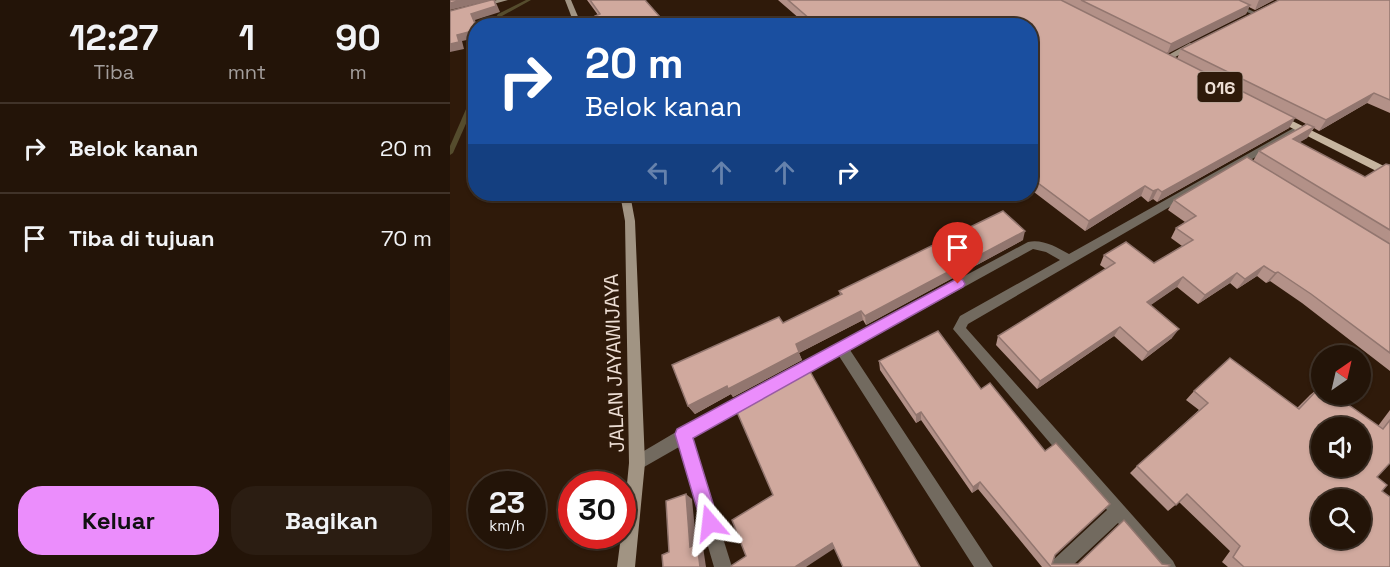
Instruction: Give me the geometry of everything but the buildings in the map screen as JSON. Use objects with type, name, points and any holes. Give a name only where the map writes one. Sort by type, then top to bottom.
[{"type":"main road","name":"016","points":[[1154,54],[1175,64]]},
{"type":"main road","name":"016","points":[[1268,112],[1390,174]]},
{"type":"street","points":[[450,14],[505,0]]},
{"type":"street","points":[[568,0],[576,18]]},
{"type":"street","points":[[1222,0],[1256,14]]},
{"type":"street","points":[[1246,19],[1266,9]]},
{"type":"street","points":[[1165,59],[1205,39]]},
{"type":"street","points":[[1167,567],[960,329],[964,320],[1068,259],[1245,164],[1299,128]]},
{"type":"street","name":"JALAN JAYAWIJAYA","points":[[626,201],[630,221],[637,463],[626,567]]},
{"type":"street","points":[[778,383],[1032,245],[1049,248],[1068,259]]},
{"type":"street","points":[[841,348],[984,567]]},
{"type":"street","points":[[637,463],[683,434],[757,394]]},
{"type":"street","points":[[683,434],[723,567]]},
{"type":"street","points":[[1058,567],[1118,511]]},
{"type":"waterway","points":[[498,18],[529,0]]},
{"type":"waterway","points":[[450,153],[468,111]]},
{"type":"route","points":[[710,523],[683,434],[958,284]]}]
